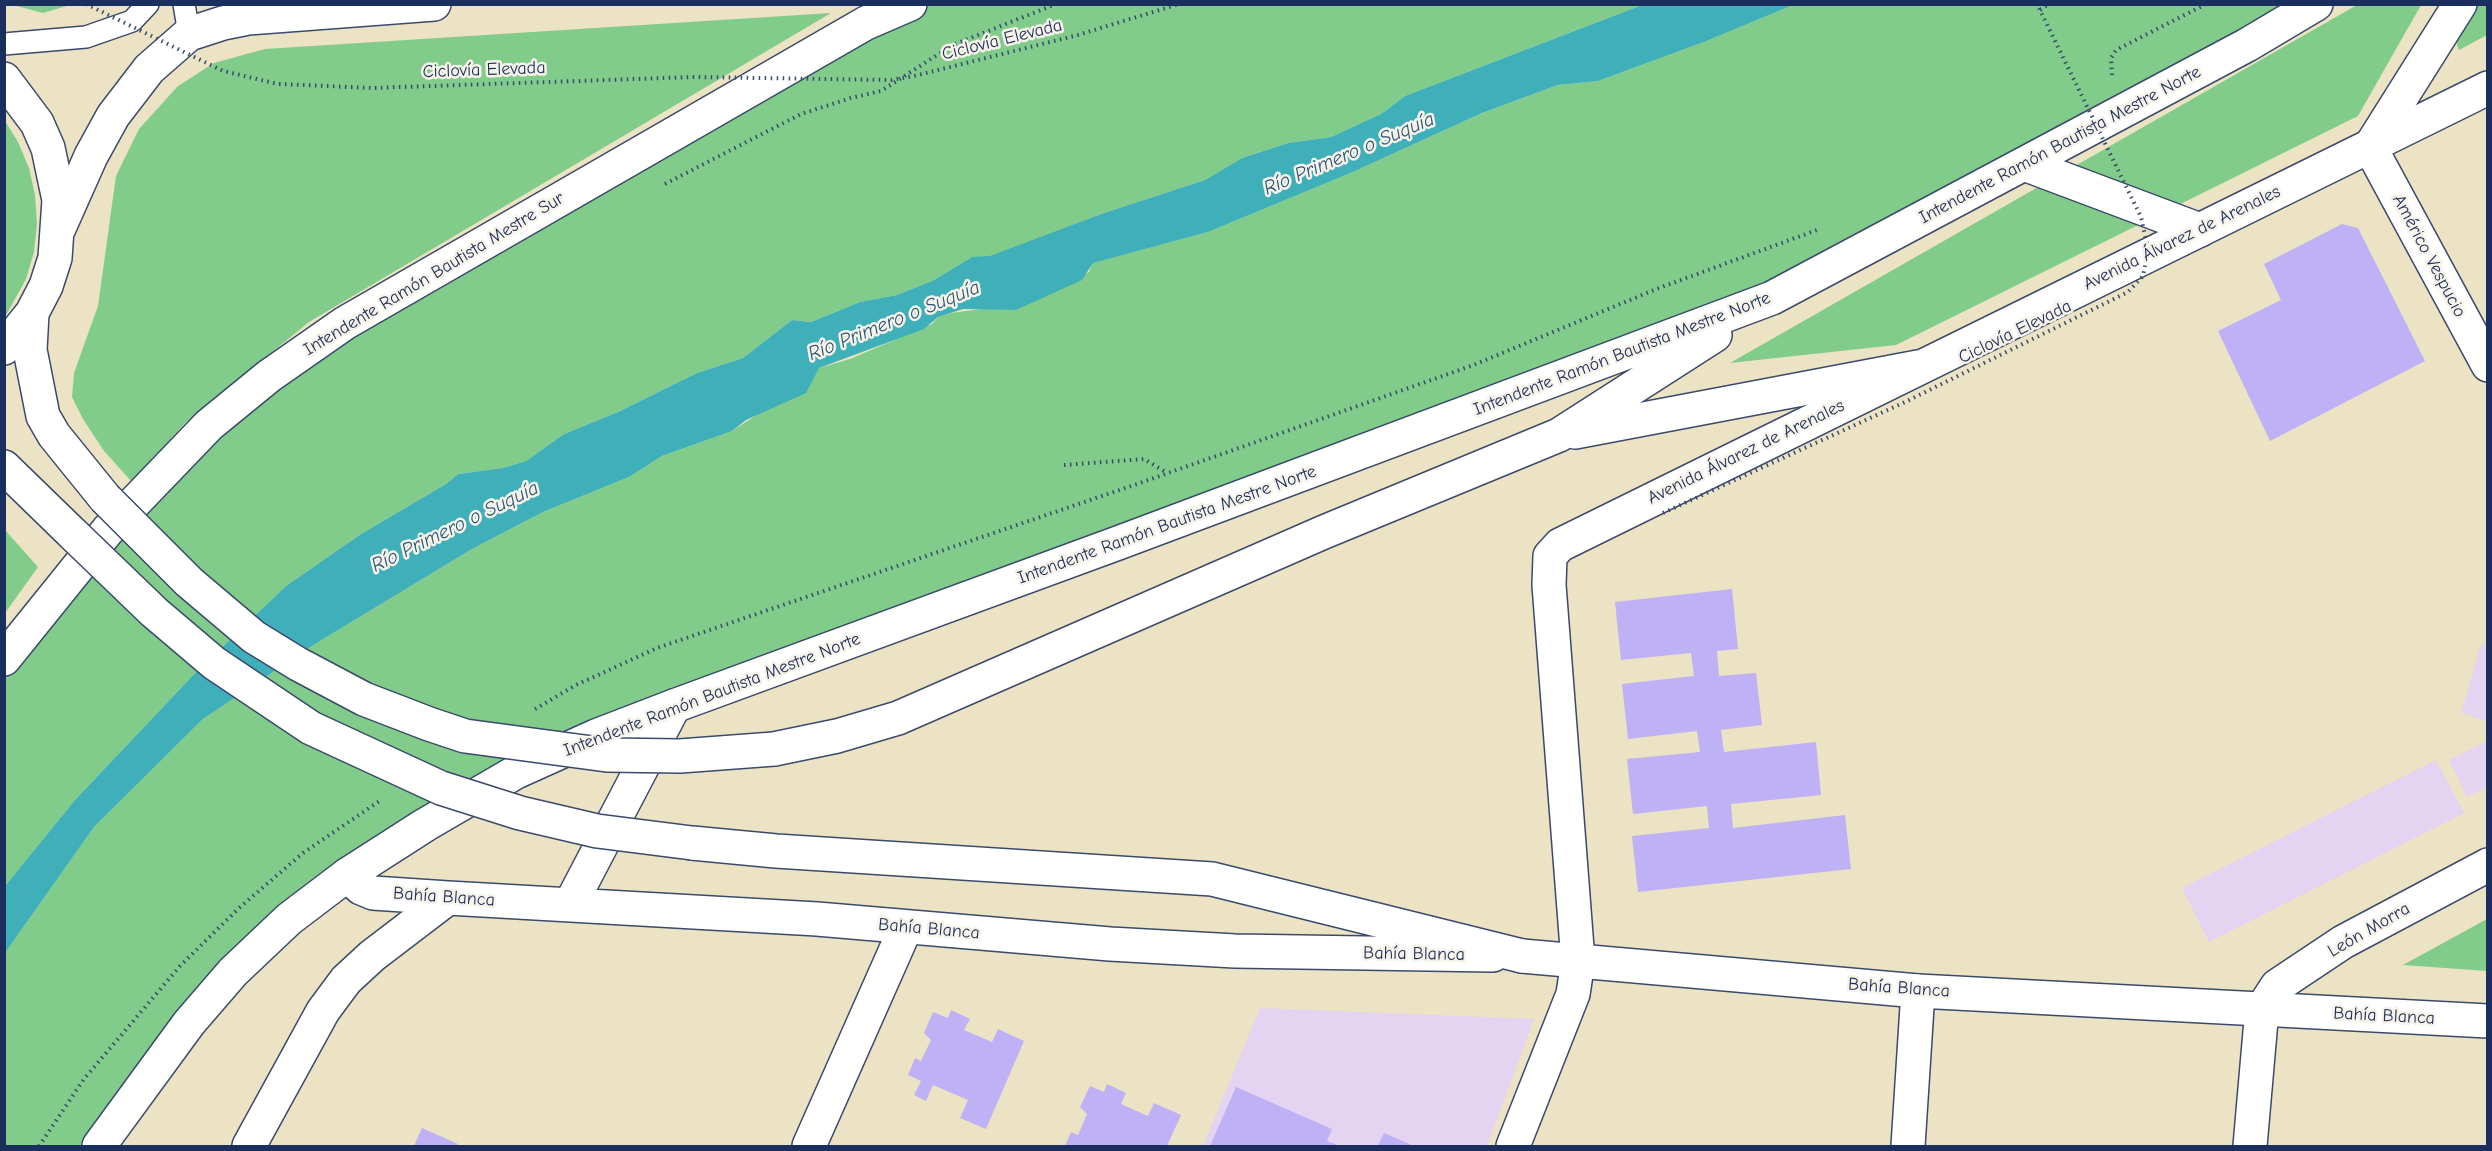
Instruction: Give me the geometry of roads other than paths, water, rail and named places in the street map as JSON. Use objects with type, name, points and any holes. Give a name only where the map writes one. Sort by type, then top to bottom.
[{"type":"main road","points":[[59,228],[91,156],[113,116],[187,19],[223,23],[248,18],[434,4]]},
{"type":"main road","name":"Intendente Ramón Bautista Mestre Sur","points":[[4,659],[108,530],[209,425],[269,376],[355,317],[866,23],[910,4]]},
{"type":"main road","name":"Intendente Ramón Bautista Mestre Norte","points":[[99,1146],[189,1023],[233,972],[290,919],[347,875],[425,825],[516,772],[596,736],[674,706],[1129,539],[1772,298],[2024,164],[2316,4]]},
{"type":"main road","points":[[2370,147],[2460,4]]},
{"type":"main road","points":[[4,79],[32,116],[48,148],[59,200],[59,228],[55,258],[46,286],[32,313],[4,348]]},
{"type":"main road","name":"Avenida Álvarez de Arenales","points":[[1513,1146],[1573,994],[1578,961],[1549,585],[1550,556],[1573,536],[2487,88]]},
{"type":"main road","name":"Américo Vespucio","points":[[2370,147],[2487,365]]},
{"type":"main road","points":[[2024,164],[2200,230]]},
{"type":"main road","points":[[32,313],[30,350],[43,416],[54,435],[105,498],[189,582],[254,637],[298,664],[364,699],[465,736],[608,755],[680,756],[774,749],[837,736],[898,718],[1324,532],[1559,435],[1772,298]]},
{"type":"main road","points":[[1559,435],[1918,367]]},
{"type":"main road","points":[[4,468],[154,612],[214,663],[311,728],[441,788],[520,813],[597,831],[692,843],[776,851],[1212,879],[1522,956]]},
{"type":"main road","points":[[570,905],[674,706]]},
{"type":"main road","name":"León Morra","points":[[2262,1009],[2277,986],[2343,942],[2487,865]]},
{"type":"main road","name":"Bahía Blanca","points":[[347,875],[361,888],[373,893],[906,927],[1110,944],[1235,951],[1522,956],[1918,991],[2487,1021]]},
{"type":"main road","points":[[249,1146],[323,1011],[346,980],[372,956],[448,898]]},
{"type":"main road","points":[[809,1146],[906,927]]},
{"type":"main road","points":[[1908,1146],[1918,991]]},
{"type":"main road","points":[[2250,1146],[2262,1009]]},
{"type":"lane","points":[[4,44],[86,37],[132,21],[148,4]]},
{"type":"lane","points":[[187,19],[223,4]]},
{"type":"water","name":"Río Primero o Suquía","points":[[1642,5],[1793,5],[1704,42],[1598,81],[1558,85],[1482,113],[1353,172],[1208,232],[1093,263],[1082,280],[1016,310],[963,309],[938,317],[924,329],[819,368],[806,393],[746,420],[732,431],[662,456],[629,477],[543,512],[472,549],[315,644],[203,719],[94,827],[5,953],[5,886],[75,800],[198,670],[286,586],[361,534],[446,484],[458,474],[503,468],[526,461],[564,434],[618,412],[697,373],[743,358],[792,320],[811,322],[860,302],[897,295],[934,280],[972,257],[990,256],[1104,213],[1205,180],[1242,158],[1288,143],[1331,137],[1381,114],[1405,96]]}]
